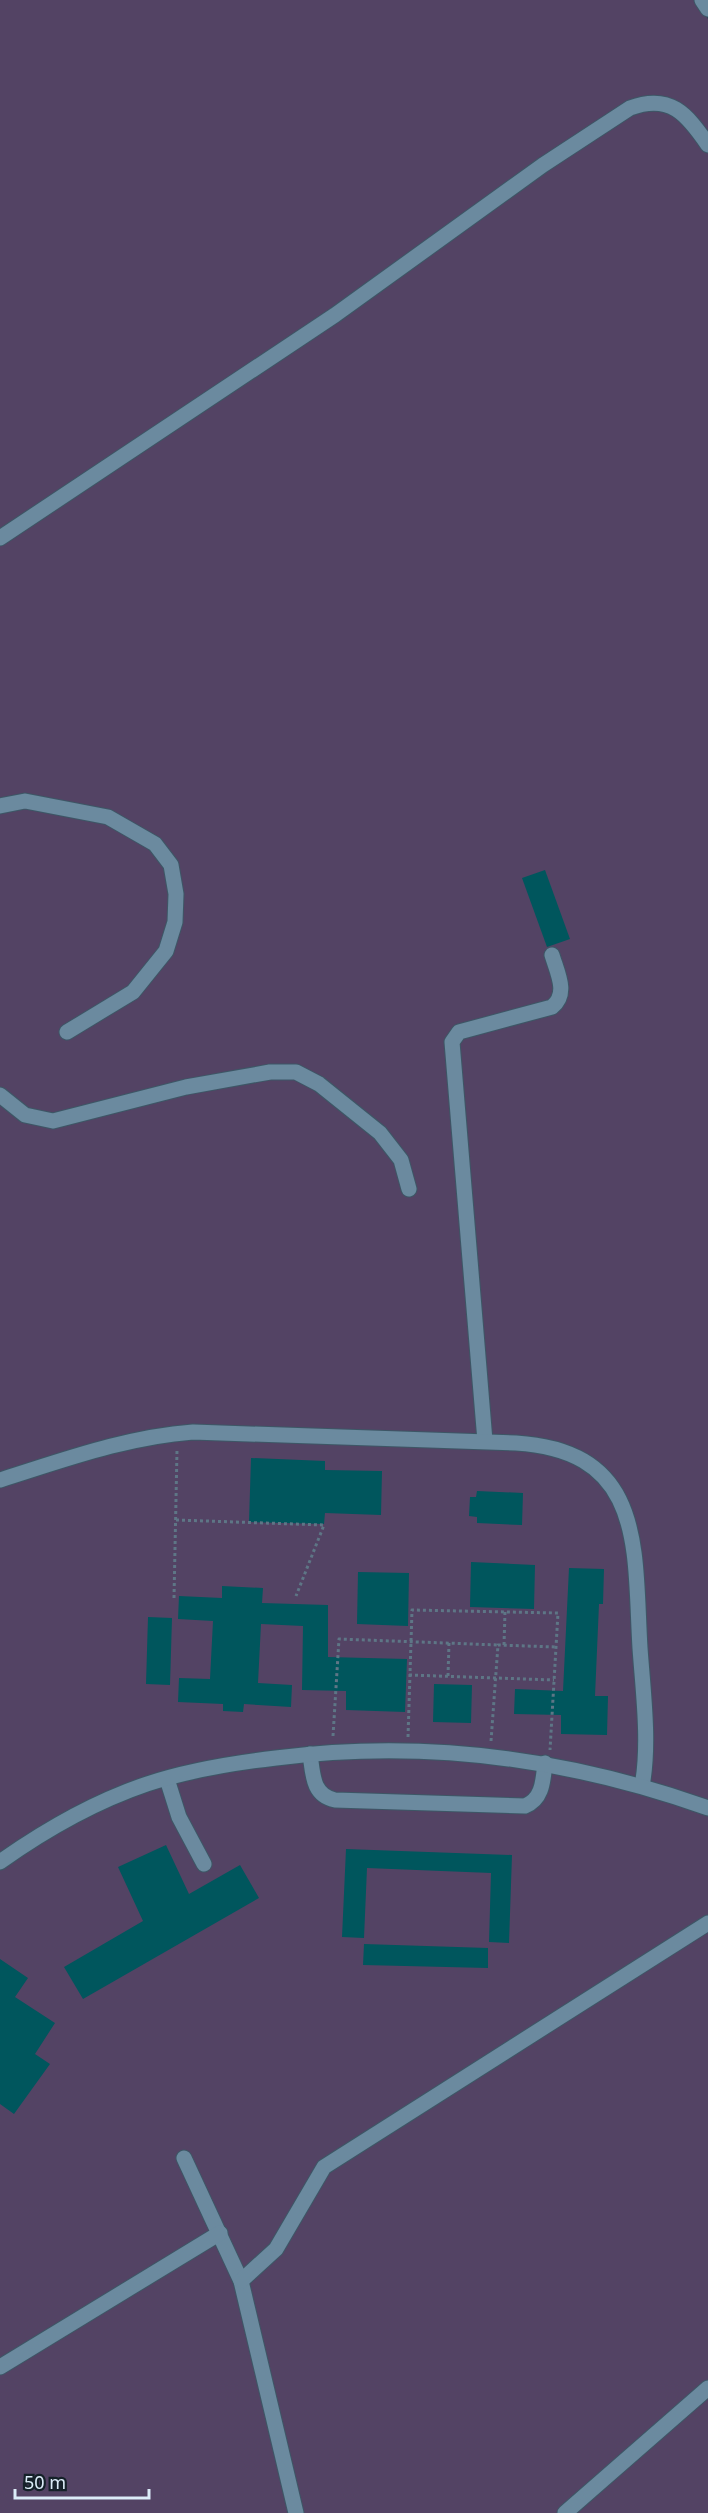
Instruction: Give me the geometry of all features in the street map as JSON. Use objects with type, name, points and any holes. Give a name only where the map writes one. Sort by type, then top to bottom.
[{"type":"street","points":[[702,0],[708,9]]},
{"type":"street","points":[[0,538],[335,315],[543,165],[630,108],[645,102],[669,105],[683,113],[708,145]]},
{"type":"street","points":[[0,806],[25,801],[108,817],[155,844],[171,865],[176,894],[176,922],[166,951],[133,992],[67,1032]]},
{"type":"street","points":[[485,1441],[452,1042],[459,1032],[552,1006],[560,1001],[562,991],[552,955]]},
{"type":"street","points":[[0,1095],[26,1115],[53,1121],[186,1087],[270,1072],[296,1072],[319,1084],[386,1140],[401,1160],[409,1189]]},
{"type":"street","points":[[0,1480],[112,1445],[178,1433],[221,1432],[485,1441],[535,1444],[567,1453],[604,1479],[622,1502],[628,1518],[635,1554],[643,1700],[644,1773],[642,1786]]},
{"type":"street","points":[[0,1862],[61,1822],[119,1795],[167,1779],[241,1762],[310,1754],[408,1750],[490,1755],[547,1763],[642,1786],[708,1808]]},
{"type":"street","points":[[310,1754],[315,1788],[327,1798],[335,1800],[525,1806],[533,1803],[539,1795],[547,1763]]},
{"type":"street","points":[[167,1779],[179,1817],[204,1864]]},
{"type":"street","points":[[241,2281],[276,2249],[324,2167],[708,1923]]},
{"type":"street","points":[[184,2158],[241,2281],[296,2513]]},
{"type":"street","points":[[0,2367],[220,2233]]},
{"type":"street","points":[[565,2513],[708,2388]]},
{"type":"path","points":[[174,1598],[178,1433]]},
{"type":"path","points":[[176,1520],[324,1525],[296,1596]]},
{"type":"path","points":[[408,1750],[412,1610],[558,1613],[547,1763]]},
{"type":"path","points":[[504,1645],[505,1612]]},
{"type":"path","points":[[333,1753],[339,1639],[556,1647]]},
{"type":"path","points":[[448,1676],[449,1643]]},
{"type":"path","points":[[490,1755],[498,1645]]},
{"type":"path","points":[[409,1675],[554,1680]]},
{"type":"shaded area","points":[[0,0],[696,0],[708,19],[708,2513],[0,2513]]},
{"type":"building","points":[[545,870],[570,939],[547,947],[522,878]]},
{"type":"building","points":[[251,1458],[325,1461],[325,1470],[382,1471],[381,1515],[325,1513],[324,1524],[249,1522]]},
{"type":"building","points":[[477,1491],[523,1493],[522,1525],[477,1523],[477,1517],[469,1516],[470,1497],[476,1497]]},
{"type":"building","points":[[471,1562],[535,1565],[534,1609],[470,1607]]},
{"type":"building","points":[[569,1568],[604,1569],[603,1604],[599,1604],[595,1696],[608,1696],[607,1735],[561,1734],[561,1715],[514,1714],[515,1689],[563,1691]]},
{"type":"building","points":[[358,1572],[409,1573],[408,1626],[357,1624]]},
{"type":"building","points":[[222,1586],[263,1588],[262,1603],[328,1605],[328,1657],[407,1659],[405,1712],[346,1710],[346,1691],[302,1690],[303,1626],[261,1624],[258,1683],[292,1685],[291,1707],[244,1704],[243,1712],[223,1711],[223,1704],[178,1702],[179,1678],[210,1679],[213,1621],[178,1619],[179,1596],[222,1598]]},
{"type":"building","points":[[148,1617],[172,1618],[170,1685],[146,1684]]},
{"type":"building","points":[[434,1684],[472,1685],[471,1723],[433,1722]]},
{"type":"building","points":[[166,1845],[189,1894],[240,1865],[259,1898],[83,1999],[64,1967],[143,1921],[118,1867]]},
{"type":"building","points":[[346,1849],[512,1855],[509,1943],[489,1942],[491,1873],[367,1868],[364,1938],[342,1937]]},
{"type":"building","points":[[364,1944],[488,1948],[488,1968],[363,1965]]},
{"type":"building","points":[[0,1959],[28,1978],[15,1997],[55,2023],[35,2054],[50,2064],[14,2114],[0,2104]]}]
